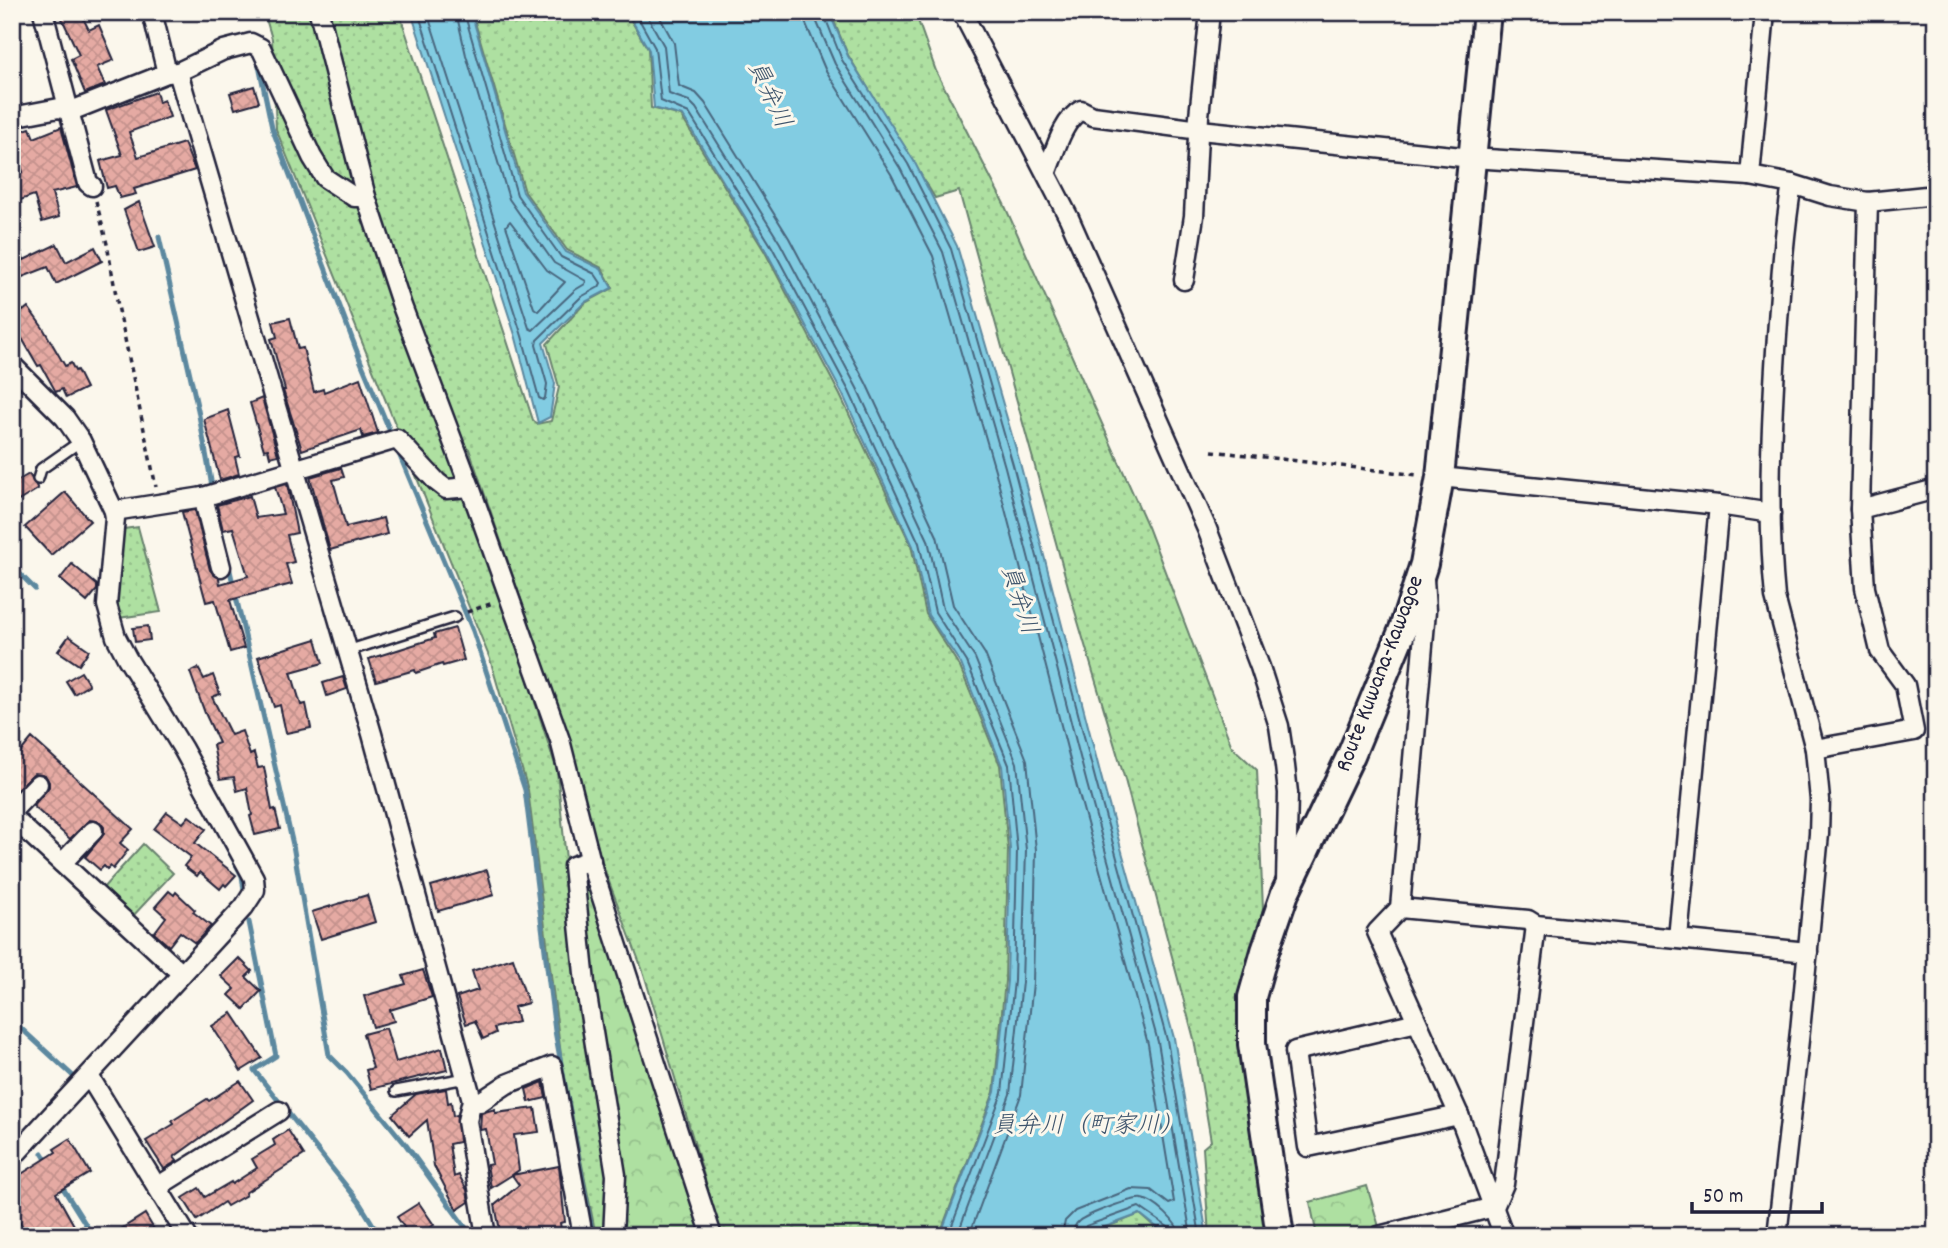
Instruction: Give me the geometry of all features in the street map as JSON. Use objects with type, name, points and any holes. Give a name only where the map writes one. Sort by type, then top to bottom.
[{"type":"main road","name":"Route Kuwana-Kawagoe","points":[[1280,1236],[1252,1045],[1252,998],[1285,893],[1351,755],[1403,629],[1424,564],[1440,477],[1487,12]]},
{"type":"street","points":[[43,12],[88,183],[92,186]]},
{"type":"street","points":[[152,12],[173,72],[347,651],[466,1078],[472,1100],[467,1121],[486,1236]]},
{"type":"street","points":[[319,12],[366,197],[402,306],[560,740],[591,860],[712,1236]]},
{"type":"street","points":[[962,12],[1047,171],[1207,529],[1260,667],[1279,726],[1288,793],[1285,893]]},
{"type":"street","points":[[1184,281],[1194,216],[1199,116],[1210,12]]},
{"type":"street","points":[[1750,176],[1765,12]]},
{"type":"street","points":[[12,117],[59,108],[71,111],[224,50],[251,43],[261,48],[324,178],[354,197],[366,197]]},
{"type":"street","points":[[1047,171],[1061,134],[1081,110],[1093,116],[1200,130],[1472,158],[1750,176],[1792,184],[1830,196],[1868,202],[1936,195]]},
{"type":"street","points":[[1777,1236],[1819,834],[1815,749],[1775,597],[1771,513],[1772,416],[1784,233],[1792,184]]},
{"type":"street","points":[[1815,749],[1913,731],[1905,685],[1880,651],[1865,588],[1860,509],[1868,202]]},
{"type":"street","points":[[12,1158],[244,907],[255,890],[254,878],[183,749],[116,636],[107,605],[114,511],[81,440],[65,418],[16,375]]},
{"type":"street","points":[[114,511],[203,497],[293,468],[392,441],[446,489],[470,487]]},
{"type":"street","points":[[1440,477],[1719,505],[1771,513]]},
{"type":"street","points":[[1860,509],[1936,489]]},
{"type":"street","points":[[203,497],[221,567]]},
{"type":"street","points":[[1678,938],[1719,505]]},
{"type":"street","points":[[1424,564],[1426,611],[1399,908],[1377,932],[1459,1115],[1504,1236]]},
{"type":"street","points":[[12,811],[38,784]]},
{"type":"street","points":[[12,817],[182,974]]},
{"type":"street","points":[[62,863],[93,831]]},
{"type":"street","points":[[591,860],[573,866],[585,983],[616,1175],[613,1236]]},
{"type":"street","points":[[1399,908],[1528,920],[1536,925],[1808,952]]},
{"type":"street","points":[[1494,1207],[1504,1184],[1536,925]]},
{"type":"street","points":[[1417,1022],[1295,1051],[1308,1147],[1459,1115]]},
{"type":"street","points":[[472,1100],[480,1102],[507,1084],[552,1066],[583,1236]]},
{"type":"street","points":[[89,1076],[187,1236]]},
{"type":"street","points":[[157,1187],[279,1111]]},
{"type":"street","points":[[1385,1235],[1494,1207]]},
{"type":"lane","points":[[38,479],[40,469],[81,440]]},
{"type":"lane","points":[[347,651],[455,617]]},
{"type":"lane","points":[[396,1091],[466,1078]]},
{"type":"path","points":[[92,186],[107,244],[159,503]]},
{"type":"path","points":[[1212,451],[1440,477]]},
{"type":"path","points":[[473,610],[508,598]]},
{"type":"green space","points":[[264,12],[399,12],[533,420],[537,424],[551,421],[559,387],[547,344],[585,303],[613,288],[602,268],[567,250],[525,192],[472,12],[626,12],[648,49],[651,108],[681,116],[765,252],[840,395],[911,545],[926,614],[960,667],[1000,765],[1008,849],[1005,981],[994,1092],[939,1236],[722,1236],[644,974],[603,866],[561,715],[469,449],[456,454],[557,771],[569,889],[606,1152],[610,1236],[596,1236],[562,1063],[528,790],[490,659],[276,129],[272,39]]},
{"type":"green space","points":[[830,12],[915,12],[936,71],[1004,204],[1148,527],[1232,747],[1257,770],[1263,909],[1245,989],[1248,1104],[1266,1236],[1209,1236],[1203,1148],[1211,1141],[1194,1039],[1125,780],[1074,608],[959,191],[935,198],[848,55]]},
{"type":"green space","points":[[138,527],[161,612],[118,618],[116,604],[124,529]]},
{"type":"green space","points":[[143,844],[173,873],[132,917],[102,889]]},
{"type":"green space","points":[[588,864],[705,1236],[624,1236],[622,1170],[594,1011],[577,870]]},
{"type":"green space","points":[[1367,1186],[1380,1230],[1350,1236],[1317,1236],[1310,1202]]},
{"type":"green space","points":[[1140,1214],[1165,1236],[1084,1236]]},
{"type":"water","points":[[411,12],[471,12],[523,192],[566,252],[601,269],[612,288],[585,302],[543,343],[555,384],[550,417],[538,423],[516,338]]},
{"type":"water","name":"員弁川（町家川）","points":[[627,12],[829,12],[848,56],[914,161],[957,246],[1020,463],[1102,780],[1174,1038],[1207,1236],[1168,1236],[1140,1214],[1081,1236],[940,1236],[995,1092],[1007,981],[1010,849],[1002,766],[961,664],[928,615],[913,546],[843,395],[766,251],[683,116],[654,108],[649,50]]},
{"type":"building","points":[[59,12],[80,12],[89,30],[99,25],[114,60],[97,67],[105,85],[85,93],[71,59],[79,55]]},
{"type":"building","points":[[254,86],[259,102],[235,109],[230,93]]},
{"type":"building","points":[[156,92],[159,102],[164,100],[170,117],[129,132],[138,157],[184,143],[195,170],[134,189],[136,194],[120,198],[115,186],[107,188],[100,161],[122,155],[106,110]]},
{"type":"building","points":[[61,127],[77,187],[52,193],[59,217],[42,222],[34,195],[12,203],[12,175],[23,172],[12,134],[30,128],[34,138]]},
{"type":"building","points":[[139,202],[155,247],[139,252],[124,210]]},
{"type":"building","points":[[12,232],[15,232],[24,260],[57,244],[66,262],[95,247],[102,261],[56,284],[48,267],[12,281]]},
{"type":"building","points":[[12,293],[23,311],[28,307],[65,366],[71,363],[86,388],[66,398],[62,389],[56,392],[20,335],[12,340]]},
{"type":"building","points":[[290,318],[298,349],[303,348],[314,392],[323,389],[324,392],[360,378],[378,433],[363,437],[361,430],[302,450],[283,390],[271,339],[277,337],[273,322]]},
{"type":"building","points":[[262,398],[278,455],[270,457],[268,449],[264,450],[250,403]]},
{"type":"building","points":[[228,410],[240,456],[235,457],[239,474],[220,480],[204,419]]},
{"type":"building","points":[[341,468],[344,477],[333,480],[346,527],[383,518],[387,534],[330,550],[310,477]]},
{"type":"building","points":[[29,474],[38,489],[12,505],[12,484]]},
{"type":"building","points":[[287,484],[297,533],[287,535],[294,562],[286,564],[292,584],[230,600],[244,648],[230,652],[215,600],[206,602],[182,512],[195,510],[210,570],[219,578],[220,584],[248,576],[233,528],[223,530],[217,505],[250,496],[256,518],[283,514],[275,487]]},
{"type":"building","points":[[65,492],[90,521],[51,555],[25,527]]},
{"type":"building","points":[[72,564],[97,585],[97,590],[87,602],[60,579]]},
{"type":"building","points":[[148,626],[150,640],[135,642],[133,628]]},
{"type":"building","points":[[455,628],[464,660],[376,681],[369,659],[435,638],[434,634]]},
{"type":"building","points":[[69,636],[89,650],[79,665],[58,651]]},
{"type":"building","points":[[316,639],[323,663],[291,672],[301,705],[306,704],[311,728],[286,733],[280,705],[274,707],[258,657]]},
{"type":"building","points":[[198,668],[204,679],[213,675],[220,694],[212,697],[231,735],[242,731],[250,755],[254,753],[258,768],[264,767],[272,810],[275,809],[280,829],[255,835],[247,788],[237,791],[234,777],[220,779],[213,745],[219,743],[190,672]]},
{"type":"building","points":[[81,672],[89,685],[74,694],[66,681]]},
{"type":"building","points":[[343,677],[347,689],[327,696],[323,683]]},
{"type":"building","points":[[32,738],[133,829],[120,843],[128,850],[113,869],[104,866],[100,870],[85,857],[104,834],[104,827],[100,822],[89,820],[70,839],[33,806],[49,787],[45,775],[34,773],[15,792],[12,790],[12,750],[18,755]]},
{"type":"building","points":[[167,812],[183,823],[189,816],[206,829],[195,843],[236,875],[226,886],[224,884],[220,889],[200,872],[197,876],[184,866],[191,857],[154,829]]},
{"type":"building","points":[[487,870],[494,895],[438,911],[431,886]]},
{"type":"building","points":[[169,891],[174,895],[176,892],[195,910],[193,912],[211,926],[195,943],[180,932],[169,946],[154,933],[166,917],[155,907]]},
{"type":"building","points":[[367,895],[375,922],[321,939],[312,912]]},
{"type":"building","points":[[239,958],[252,971],[246,977],[261,991],[244,1009],[229,995],[235,989],[221,976]]},
{"type":"building","points":[[513,958],[528,1003],[514,1007],[518,1022],[494,1028],[496,1033],[483,1039],[475,1021],[466,1024],[457,997],[478,990],[472,971]]},
{"type":"building","points":[[423,970],[432,997],[390,1010],[394,1021],[373,1027],[364,996],[406,984],[403,976]]},
{"type":"building","points":[[232,1013],[262,1058],[241,1071],[212,1026]]},
{"type":"building","points":[[386,1028],[396,1062],[442,1048],[447,1070],[371,1089],[366,1070],[373,1068],[363,1034]]},
{"type":"building","points":[[240,1081],[253,1100],[174,1157],[177,1161],[164,1169],[146,1141],[174,1124],[172,1121]]},
{"type":"building","points":[[543,1082],[546,1098],[529,1102],[526,1089]]},
{"type":"building","points":[[446,1089],[453,1116],[457,1115],[459,1142],[449,1144],[454,1177],[459,1175],[467,1190],[469,1202],[457,1210],[434,1166],[427,1120],[409,1136],[392,1115],[416,1094]]},
{"type":"building","points":[[535,1108],[539,1132],[514,1135],[519,1170],[491,1188],[487,1165],[492,1164],[486,1129],[480,1130],[481,1113],[495,1109],[495,1113]]},
{"type":"building","points":[[288,1130],[304,1155],[245,1193],[246,1195],[227,1206],[224,1202],[197,1220],[183,1198],[199,1188],[205,1197],[257,1168],[252,1159],[275,1145],[273,1140]]},
{"type":"building","points":[[70,1139],[90,1173],[56,1193],[80,1236],[29,1236],[12,1211],[12,1180],[56,1152],[54,1149]]},
{"type":"building","points":[[559,1166],[565,1222],[560,1223],[562,1236],[501,1236],[495,1205],[519,1185],[512,1175]]},
{"type":"building","points":[[419,1203],[434,1225],[416,1236],[410,1236],[397,1217]]},
{"type":"building","points":[[145,1214],[158,1236],[110,1236]]},
{"type":"waterway","points":[[258,61],[272,128],[392,436]]},
{"type":"waterway","points":[[159,237],[198,410],[212,486]]},
{"type":"waterway","points":[[397,449],[473,631],[525,790],[555,1031],[593,1236]]},
{"type":"waterway","points":[[215,501],[226,553]]},
{"type":"waterway","points":[[228,562],[293,845],[329,1055],[406,1145],[468,1231]]},
{"type":"waterway","points":[[12,566],[35,589]]},
{"type":"waterway","points":[[223,839],[242,876],[244,890]]},
{"type":"waterway","points":[[249,922],[276,1056],[254,1070],[359,1202],[380,1236]]},
{"type":"waterway","points":[[12,1020],[73,1076]]},
{"type":"waterway","points":[[42,1153],[49,1164]]},
{"type":"waterway","points":[[61,1185],[93,1236]]},
{"type":"water label","name":"員弁川","points":[[768,95]]},
{"type":"water label","name":"員弁川","points":[[1018,600]]}]
